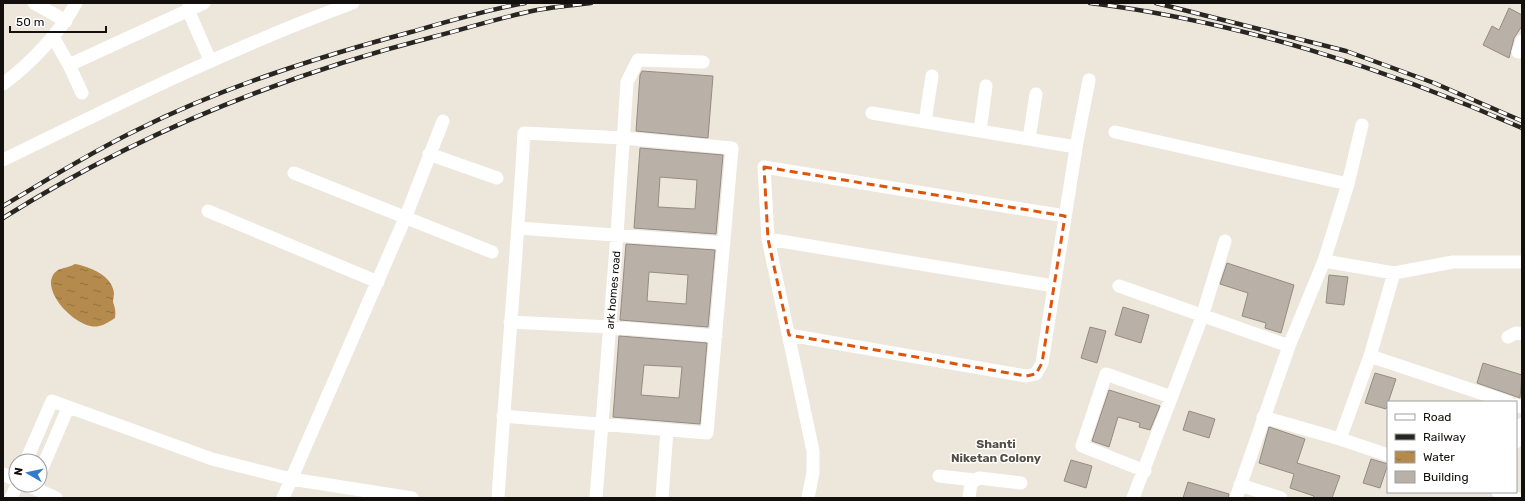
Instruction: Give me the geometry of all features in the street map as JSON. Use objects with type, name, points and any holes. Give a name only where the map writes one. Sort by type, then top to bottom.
[{"type":"street","points":[[34,3],[66,21]]},
{"type":"street","points":[[3,84],[53,37],[66,21],[76,3]]},
{"type":"street","points":[[69,65],[189,6],[204,3]]},
{"type":"street","points":[[3,160],[210,60],[352,3]]},
{"type":"street","points":[[189,6],[210,60]]},
{"type":"street","points":[[53,37],[69,65],[82,93]]},
{"type":"street","name":"ark homes road","points":[[596,498],[617,235],[627,82],[638,60],[702,62]]},
{"type":"street","points":[[925,122],[932,76]]},
{"type":"street","points":[[790,334],[1026,376],[1036,374],[1042,363],[1076,147],[1089,80]]},
{"type":"street","points":[[980,131],[986,86]]},
{"type":"street","points":[[1028,139],[1036,94]]},
{"type":"street","points":[[872,113],[1076,147]]},
{"type":"street","points":[[283,498],[378,282],[406,216],[443,121]]},
{"type":"street","points":[[1236,498],[1289,346],[1324,261],[1348,184],[1362,125]]},
{"type":"street","points":[[1115,132],[1348,184]]},
{"type":"street","points":[[498,498],[503,416],[524,133],[623,138],[732,148],[707,434],[503,416]]},
{"type":"street","points":[[429,154],[497,178]]},
{"type":"street","points":[[808,498],[814,472],[813,451],[790,334],[768,239],[764,167],[1065,216]]},
{"type":"street","points":[[294,173],[406,216],[492,252]]},
{"type":"street","points":[[208,211],[378,282]]},
{"type":"street","points":[[518,228],[724,243]]},
{"type":"street","points":[[768,239],[1054,286]]},
{"type":"street","points":[[1133,498],[1202,316],[1225,241]]},
{"type":"street","points":[[1324,261],[1394,273],[1452,262],[1521,260]]},
{"type":"street","points":[[1340,439],[1370,356],[1394,273]]},
{"type":"street","points":[[1119,286],[1289,346]]},
{"type":"street","points":[[510,322],[610,327],[716,336]]},
{"type":"street","points":[[1508,337],[1516,334],[1522,334]]},
{"type":"street","points":[[1370,356],[1505,401]]},
{"type":"street","points":[[1144,471],[1082,446],[1106,374],[1171,398]]},
{"type":"street","points":[[29,453],[52,401],[212,459],[291,479],[412,498]]},
{"type":"street","points":[[48,454],[68,408]]},
{"type":"street","points":[[1263,417],[1340,439],[1387,455]]},
{"type":"street","points":[[1517,439],[1522,424]]},
{"type":"street","points":[[662,498],[667,430]]},
{"type":"street","points":[[939,476],[974,480],[979,478],[1021,483]]},
{"type":"street","points":[[969,498],[970,483],[974,480]]},
{"type":"street","points":[[1240,485],[1281,498]]},
{"type":"street","points":[[42,493],[56,498]]},
{"type":"street","points":[[1502,493],[1516,498]]},
{"type":"highlighted area","points":[[764,167],[1065,216],[1042,363],[1036,374],[1026,376],[789,335],[768,239]]},
{"type":"water","points":[[75,264],[87,267],[99,273],[109,281],[114,293],[113,302],[115,318],[99,326],[90,326],[80,322],[70,315],[62,306],[55,296],[51,286],[52,277],[58,270]]},
{"type":"building","points":[[1509,8],[1522,15],[1522,26],[1514,38],[1509,58],[1483,45],[1492,26],[1499,30]]},
{"type":"building","points":[[642,71],[713,76],[708,138],[636,131],[640,75]]},
{"type":"building","points":[[640,148],[723,155],[716,234],[634,228]],"holes":[[[660,177],[697,180],[695,209],[658,207]]]},
{"type":"building","points":[[626,244],[715,250],[708,327],[620,320]],"holes":[[[649,272],[688,275],[686,304],[647,301]]]},
{"type":"building","points":[[1227,263],[1294,285],[1281,333],[1265,328],[1266,323],[1242,316],[1248,293],[1220,284]]},
{"type":"building","points":[[1329,275],[1348,277],[1344,305],[1326,303]]},
{"type":"building","points":[[1123,307],[1149,315],[1141,343],[1115,335]]},
{"type":"building","points":[[1090,327],[1106,331],[1097,363],[1081,358]]},
{"type":"building","points":[[619,336],[707,343],[700,424],[613,417]],"holes":[[[644,365],[682,367],[679,398],[641,395]]]},
{"type":"building","points":[[1483,363],[1522,375],[1520,398],[1477,383]]},
{"type":"building","points":[[1375,373],[1396,379],[1389,401],[1387,401],[1386,409],[1365,403]]},
{"type":"building","points":[[1109,390],[1160,406],[1150,430],[1139,427],[1140,423],[1118,417],[1109,447],[1092,441]]},
{"type":"building","points":[[1189,411],[1215,419],[1209,438],[1183,430]]},
{"type":"building","points":[[1269,427],[1305,439],[1297,463],[1340,476],[1332,498],[1313,498],[1314,496],[1290,488],[1294,474],[1259,463]]},
{"type":"building","points":[[1371,459],[1387,464],[1380,488],[1363,483]]},
{"type":"building","points":[[1071,460],[1092,466],[1086,488],[1064,481]]},
{"type":"building","points":[[1188,482],[1229,494],[1228,498],[1183,498]]},
{"type":"railway","points":[[3,206],[69,166],[170,114],[203,100],[271,74],[341,52],[468,16],[525,3]]},
{"type":"railway","points":[[3,218],[105,160],[158,134],[265,89],[376,53],[498,19],[537,10],[591,3]]},
{"type":"railway","points":[[1090,3],[1145,11],[1200,22],[1256,35],[1310,50],[1365,67],[1418,86],[1471,106],[1522,128]]},
{"type":"railway","points":[[1156,3],[1346,51],[1434,83],[1522,121]]},
{"type":"district","name":"Shanti Niketan Colony","points":[[996,451]]}]
